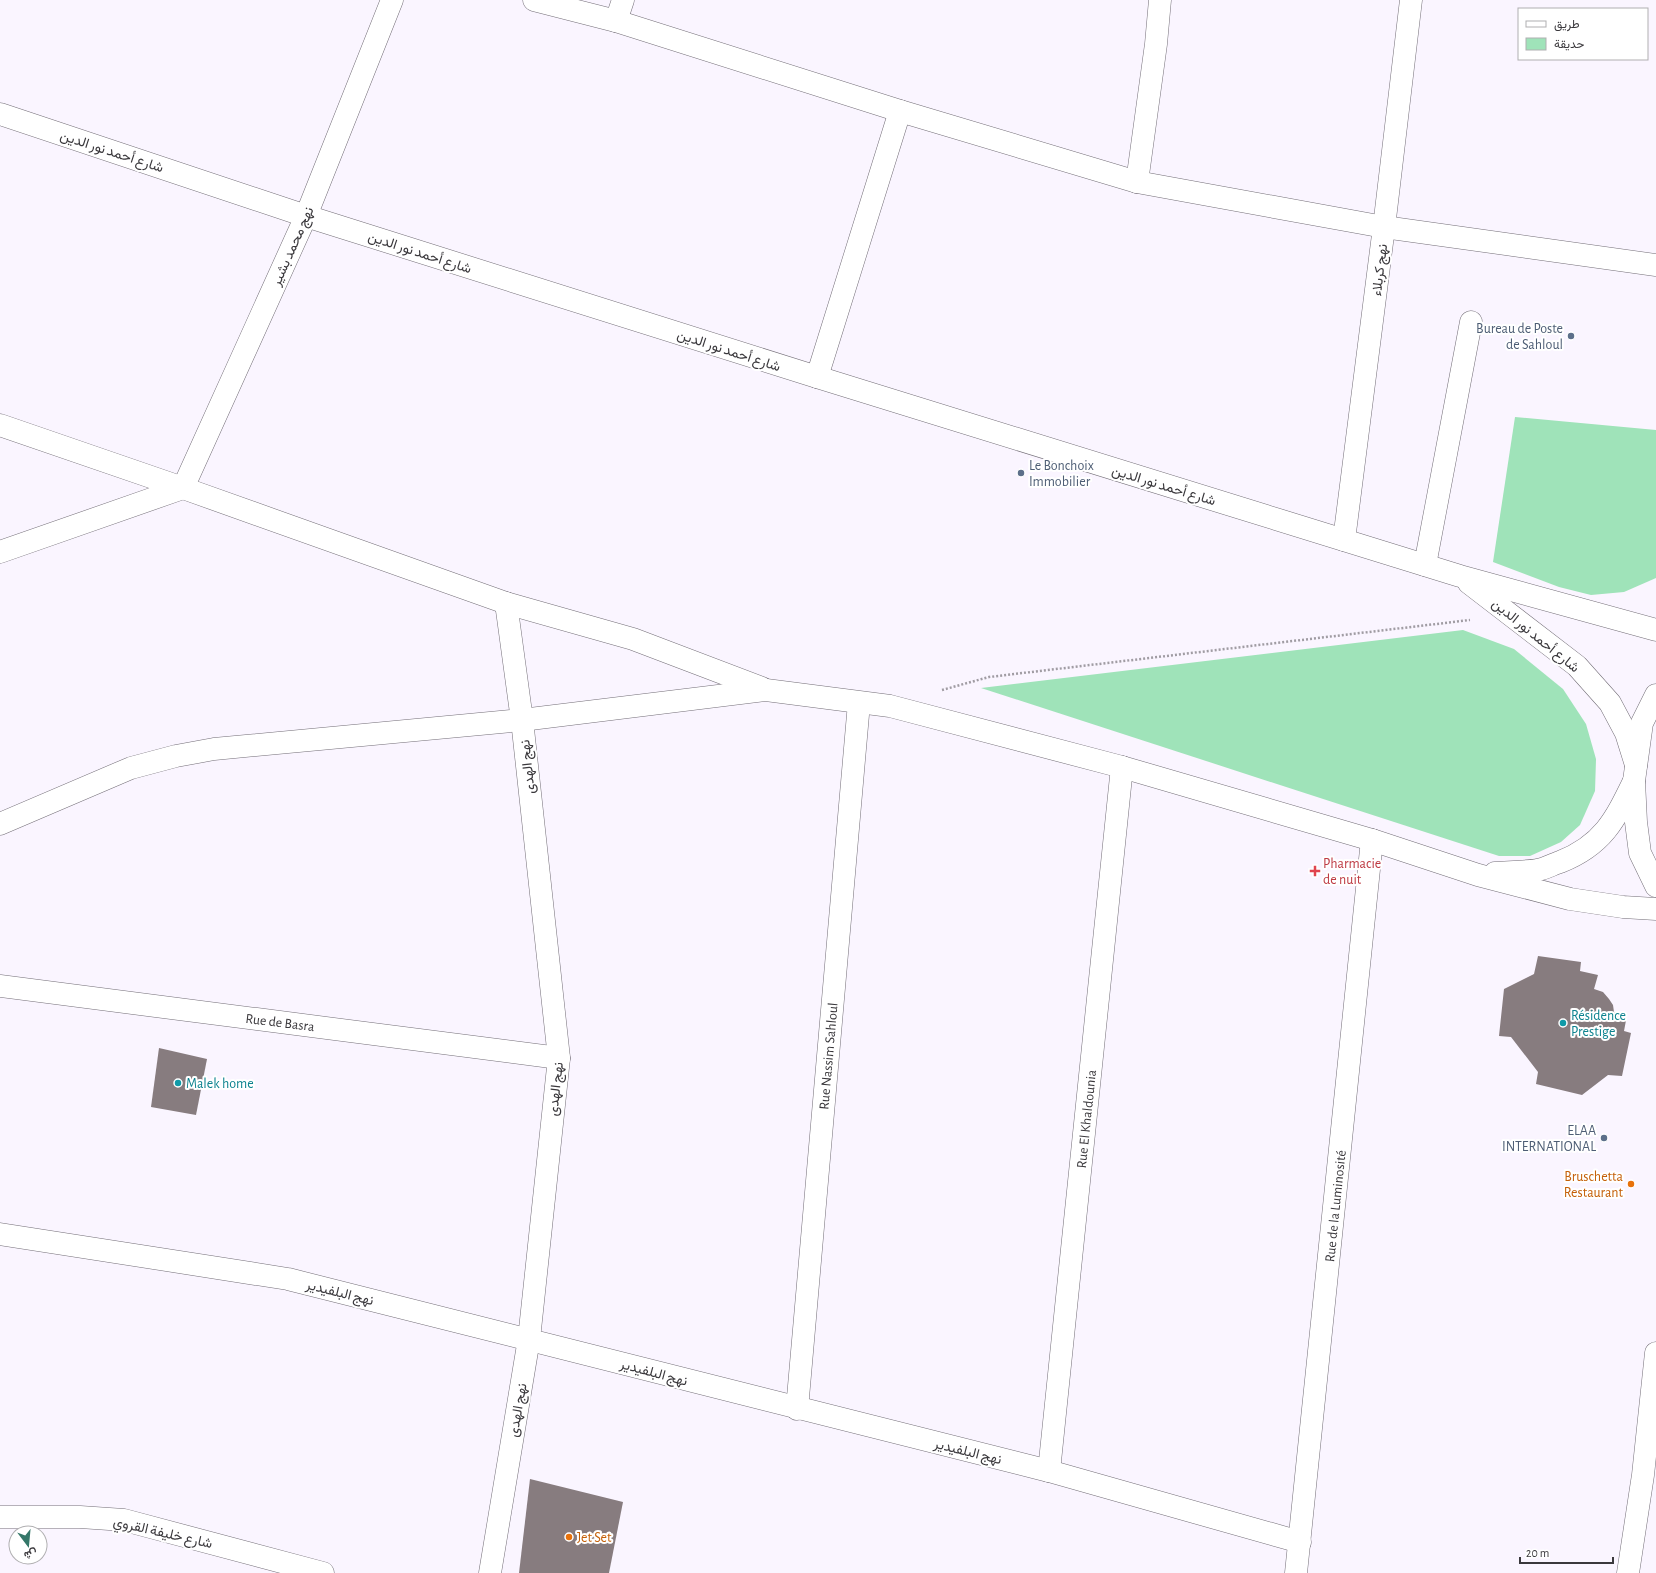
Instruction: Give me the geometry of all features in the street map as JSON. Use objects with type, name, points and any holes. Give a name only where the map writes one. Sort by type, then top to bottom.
[{"type":"street","name":"نهج محمد بشير","points":[[183,488],[306,216],[392,0]]},
{"type":"street","points":[[534,0],[616,21],[900,111],[1137,182],[1384,227],[1656,265]]},
{"type":"street","points":[[616,21],[623,0]]},
{"type":"street","points":[[1137,182],[1156,44],[1160,0]]},
{"type":"street","name":"نهج كربلاء","points":[[1344,540],[1411,0]]},
{"type":"street","points":[[817,378],[900,111]]},
{"type":"street","name":"شارع أحمد نور الدين","points":[[0,114],[306,216],[817,378],[1460,576],[1656,630]]},
{"type":"street","points":[[1425,565],[1470,322]]},
{"type":"street","points":[[0,425],[183,488],[506,603],[633,639],[766,690],[890,706],[1122,767],[1372,840],[1478,874],[1570,899],[1623,907],[1656,909]]},
{"type":"street","points":[[0,552],[183,488]]},
{"type":"street","name":"شارع أحمد نور الدين","points":[[1460,576],[1577,666],[1610,703],[1626,733],[1635,773]]},
{"type":"street","name":"نهج الهدى","points":[[490,1573],[529,1339],[559,1058],[522,720],[506,603]]},
{"type":"street","points":[[0,824],[132,768],[184,754],[222,748],[522,720],[766,690]]},
{"type":"street","points":[[1656,695],[1642,723],[1635,773],[1636,822],[1640,853],[1656,886]]},
{"type":"street","name":"Rue Nassim Sahloul","points":[[797,1409],[859,703]]},
{"type":"street","name":"Rue El Khaldounia","points":[[1050,1471],[1122,767]]},
{"type":"street","points":[[1478,874],[1539,870],[1565,860],[1589,847],[1605,833],[1616,818],[1635,773]]},
{"type":"street","name":"Rue de la Luminosité","points":[[1296,1573],[1372,840]]},
{"type":"street","name":"Rue de Basra","points":[[0,986],[559,1058]]},
{"type":"street","name":"نهج البلفيدير","points":[[0,1234],[288,1279],[529,1339],[797,1409],[1050,1471],[1300,1542]]},
{"type":"street","points":[[1628,1573],[1643,1475],[1656,1353]]},
{"type":"street","name":"شارع خليفة القروي","points":[[0,1517],[80,1517],[124,1520],[323,1573]]},
{"type":"path","points":[[936,692],[989,677],[1511,615]]},
{"type":"green space","points":[[1515,417],[1656,430],[1656,578],[1624,592],[1591,595],[1559,587],[1493,562]]},
{"type":"green space","points":[[1463,630],[1514,649],[1563,689],[1586,724],[1596,759],[1595,791],[1580,825],[1561,842],[1530,856],[1499,856],[981,688]]},
{"type":"building","name":"Résidence Prestige","points":[[1538,956],[1581,962],[1580,971],[1598,975],[1594,989],[1603,992],[1613,1005],[1614,1012],[1627,1015],[1624,1031],[1631,1033],[1622,1076],[1608,1075],[1582,1095],[1536,1084],[1538,1072],[1511,1037],[1499,1036],[1504,989],[1534,974]]},
{"type":"building","name":"Malek home","points":[[159,1048],[207,1059],[196,1115],[151,1107]]},
{"type":"building","name":"Jet Set","points":[[530,1479],[623,1502],[609,1573],[519,1573]]},
{"type":"place","name":"Bureau de Poste de Sahloul","points":[[1571,336]]},
{"type":"place","name":"Le Bonchoix Immobilier","points":[[1021,473]]},
{"type":"place","name":"Pharmacie de nuit","points":[[1315,871]]},
{"type":"place","name":"Résidence Prestige","points":[[1563,1023]]},
{"type":"place","name":"Malek home","points":[[178,1083]]},
{"type":"place","name":"ELAA INTERNATIONAL","points":[[1604,1138]]},
{"type":"place","name":"Bruschetta Restaurant","points":[[1631,1184]]},
{"type":"place","name":"Jet Set","points":[[569,1537]]}]
